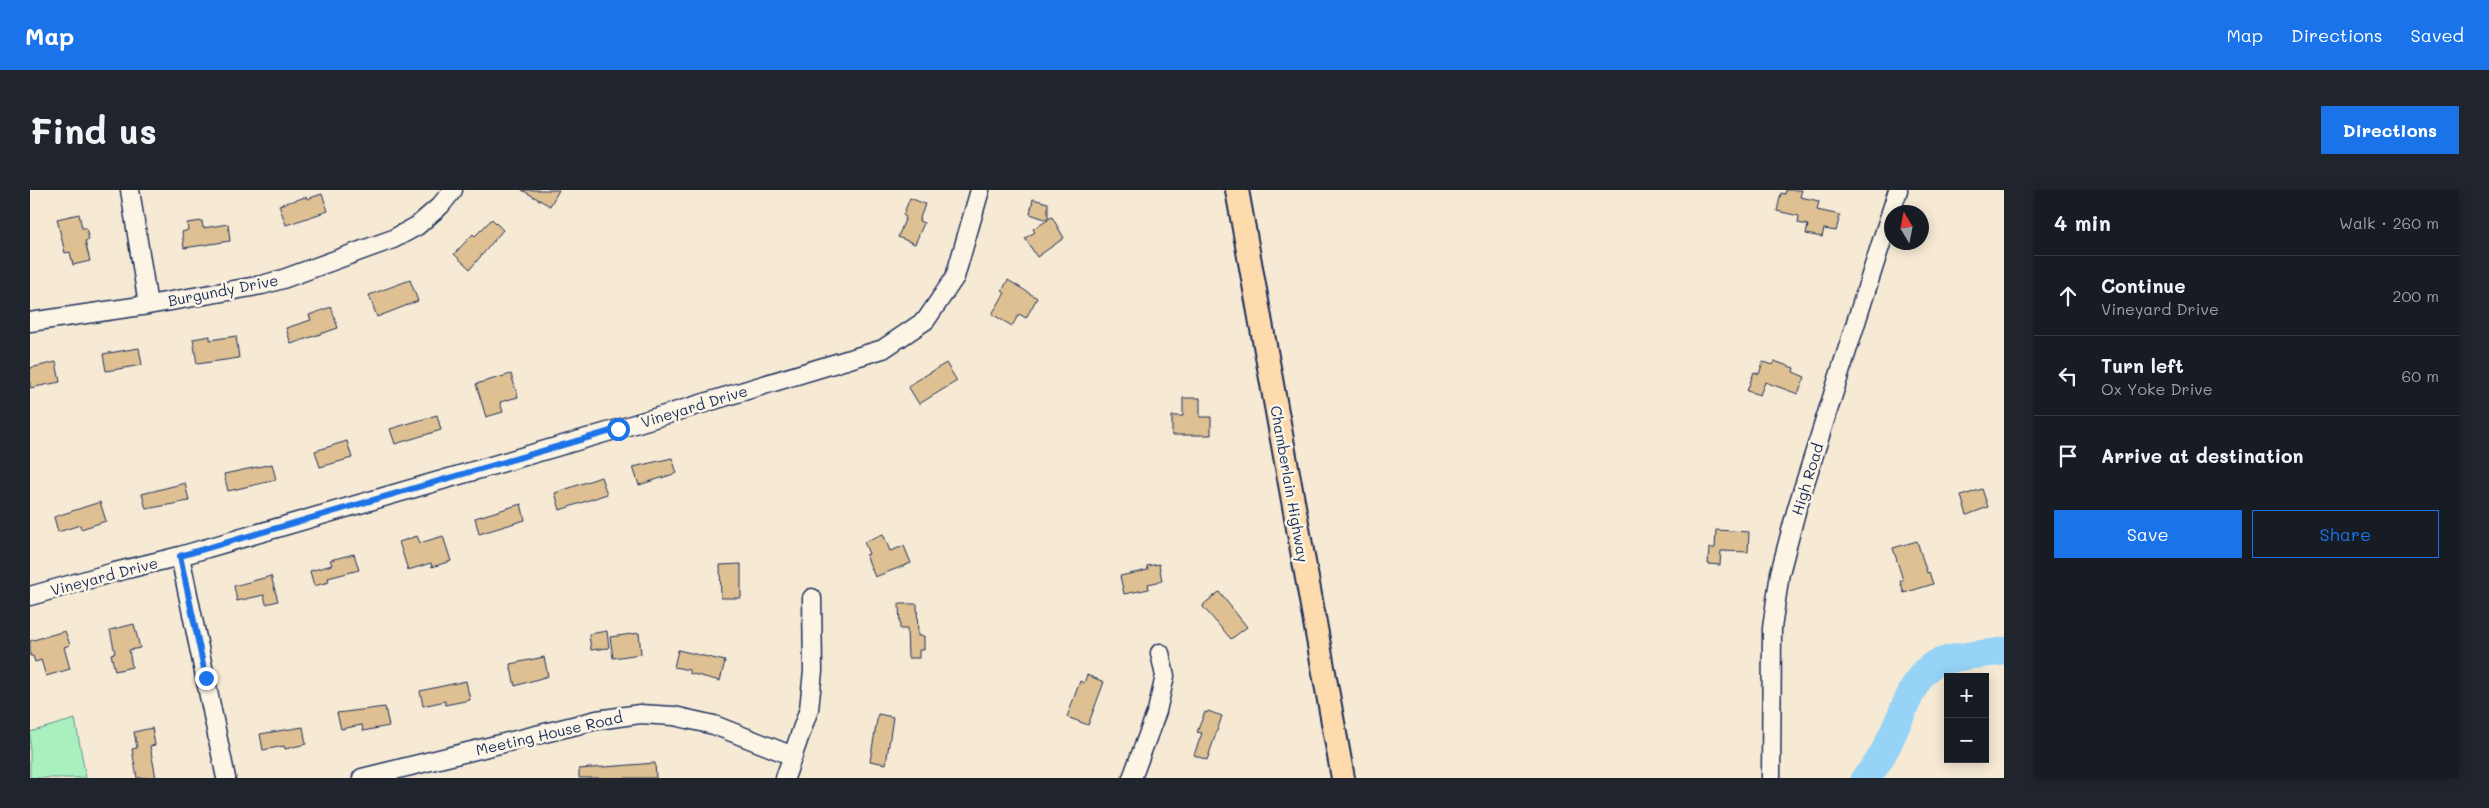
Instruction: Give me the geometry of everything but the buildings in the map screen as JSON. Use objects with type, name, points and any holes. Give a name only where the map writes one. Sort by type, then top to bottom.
[{"type":"main road","name":"Chamberlain Highway","points":[[1237,190],[1343,778]]},
{"type":"street","points":[[130,190],[148,305]]},
{"type":"street","name":"Burgundy Drive","points":[[30,322],[148,305],[262,285],[393,239],[417,226],[440,206],[453,190]]},
{"type":"street","name":"Vineyard Drive","points":[[30,596],[180,556],[618,429],[883,349],[926,320],[955,277],[980,190]]},
{"type":"street","name":"High Road","points":[[1771,778],[1772,628],[1780,573],[1800,499],[1898,190]]},
{"type":"street","points":[[180,556],[226,778]]},
{"type":"street","points":[[785,778],[809,709],[813,670],[812,598]]},
{"type":"street","points":[[1132,778],[1157,711],[1165,676],[1160,653]]},
{"type":"street","name":"Meeting House Road","points":[[362,778],[597,720],[640,714],[674,716],[714,725],[793,756]]},
{"type":"green space","points":[[75,719],[86,778],[30,778],[30,732]]},
{"type":"waterway","points":[[1865,778],[1884,751],[1908,699],[1924,672],[1933,665],[1950,659],[2004,651]]},
{"type":"route","points":[[206,678],[180,556],[618,429]]}]
